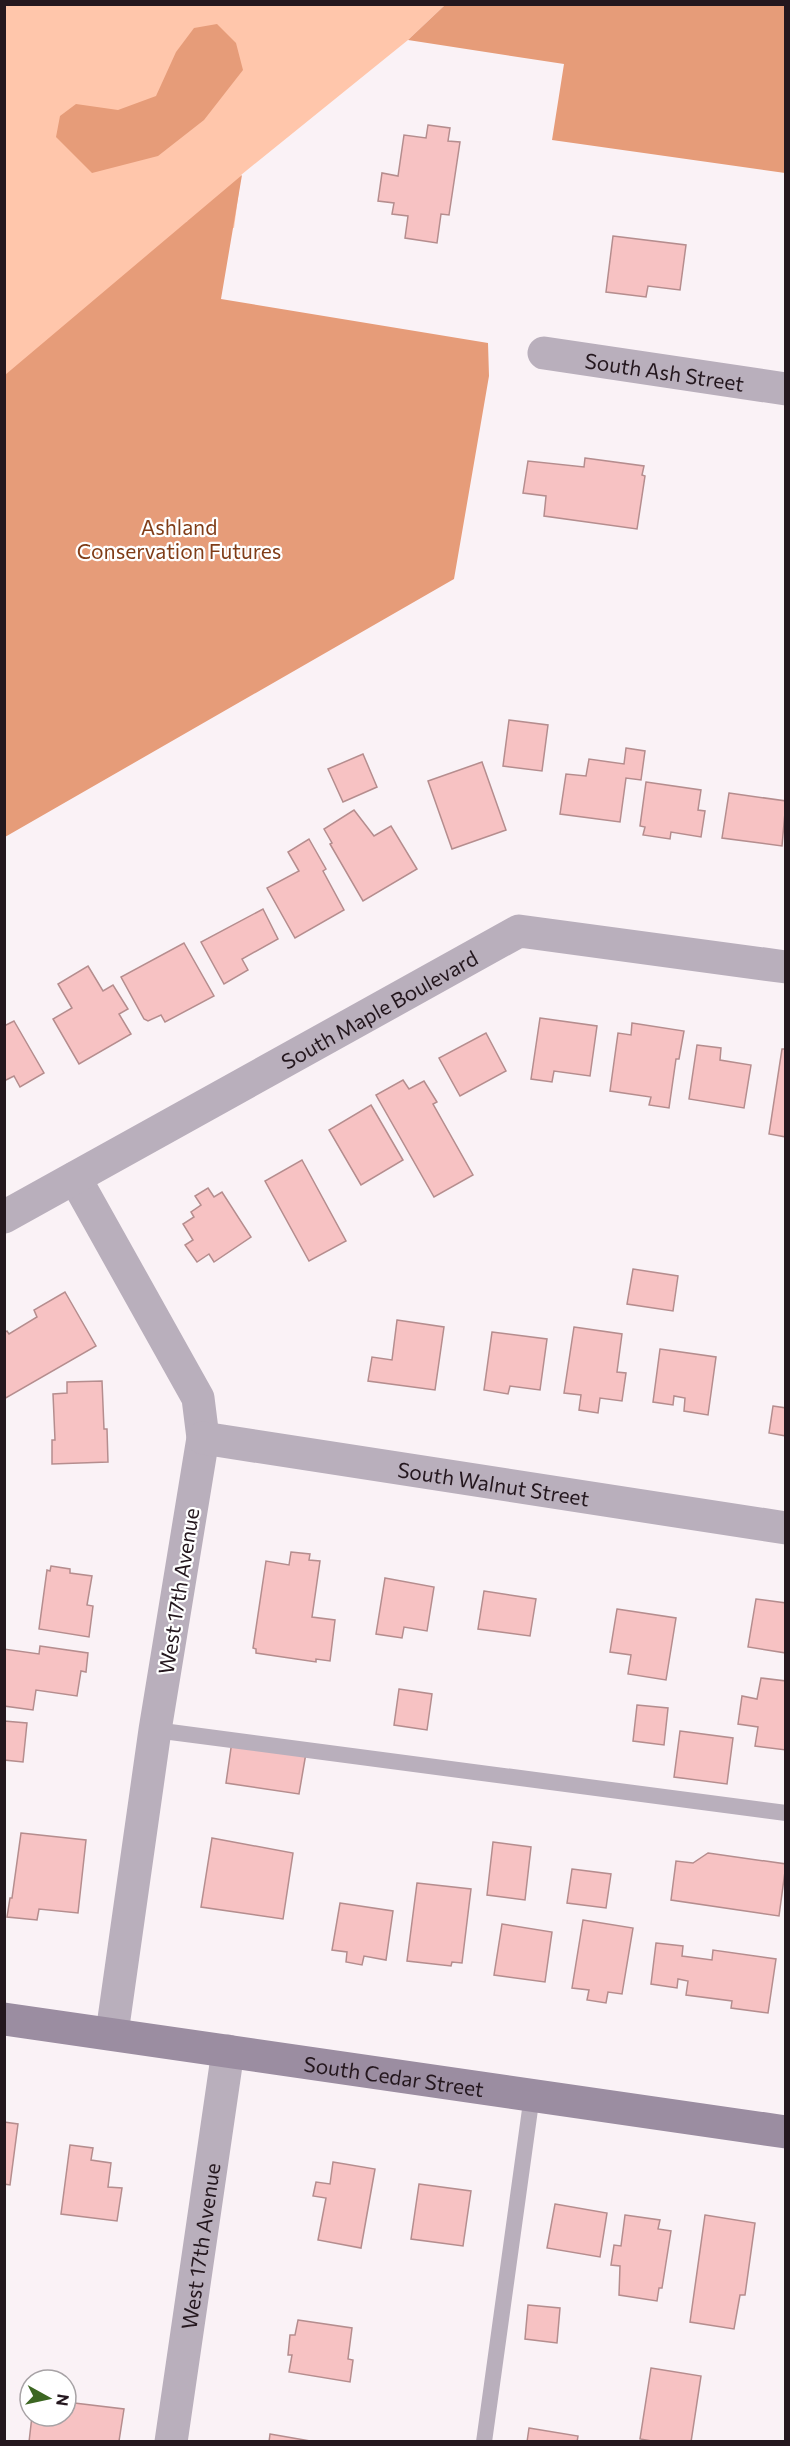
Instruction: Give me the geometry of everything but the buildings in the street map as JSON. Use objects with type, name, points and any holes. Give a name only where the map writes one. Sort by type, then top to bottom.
[{"type":"main road","name":"South Cedar Street","points":[[4,2019],[786,2132]]},
{"type":"street","name":"South Ash Street","points":[[544,353],[786,389]]},
{"type":"street","name":"South Maple Boulevard","points":[[4,1217],[519,931],[786,967]]},
{"type":"street","name":"West 17th Avenue","points":[[75,1178],[198,1398],[203,1438],[155,1730],[112,2033]]},
{"type":"street","name":"South Walnut Street","points":[[203,1438],[786,1528]]},
{"type":"street","name":"West 17th Avenue","points":[[171,2442],[228,2051]]},
{"type":"lane","points":[[155,1730],[786,1813]]},
{"type":"lane","points":[[484,2442],[532,2095]]},
{"type":"shaded area","points":[[5,5],[445,5],[408,40],[241,175],[234,228],[187,221],[5,837]]},
{"type":"green space","points":[[445,5],[785,5],[785,173],[552,140],[564,64],[408,40]]},
{"type":"green space","points":[[217,24],[236,43],[243,70],[204,120],[158,156],[92,173],[56,137],[60,116],[76,104],[118,110],[156,96],[176,52],[194,28]]},
{"type":"green space","name":"Ashland Conservation Futures","points":[[242,175],[221,299],[488,343],[489,376],[454,579],[5,837],[5,375]]}]
